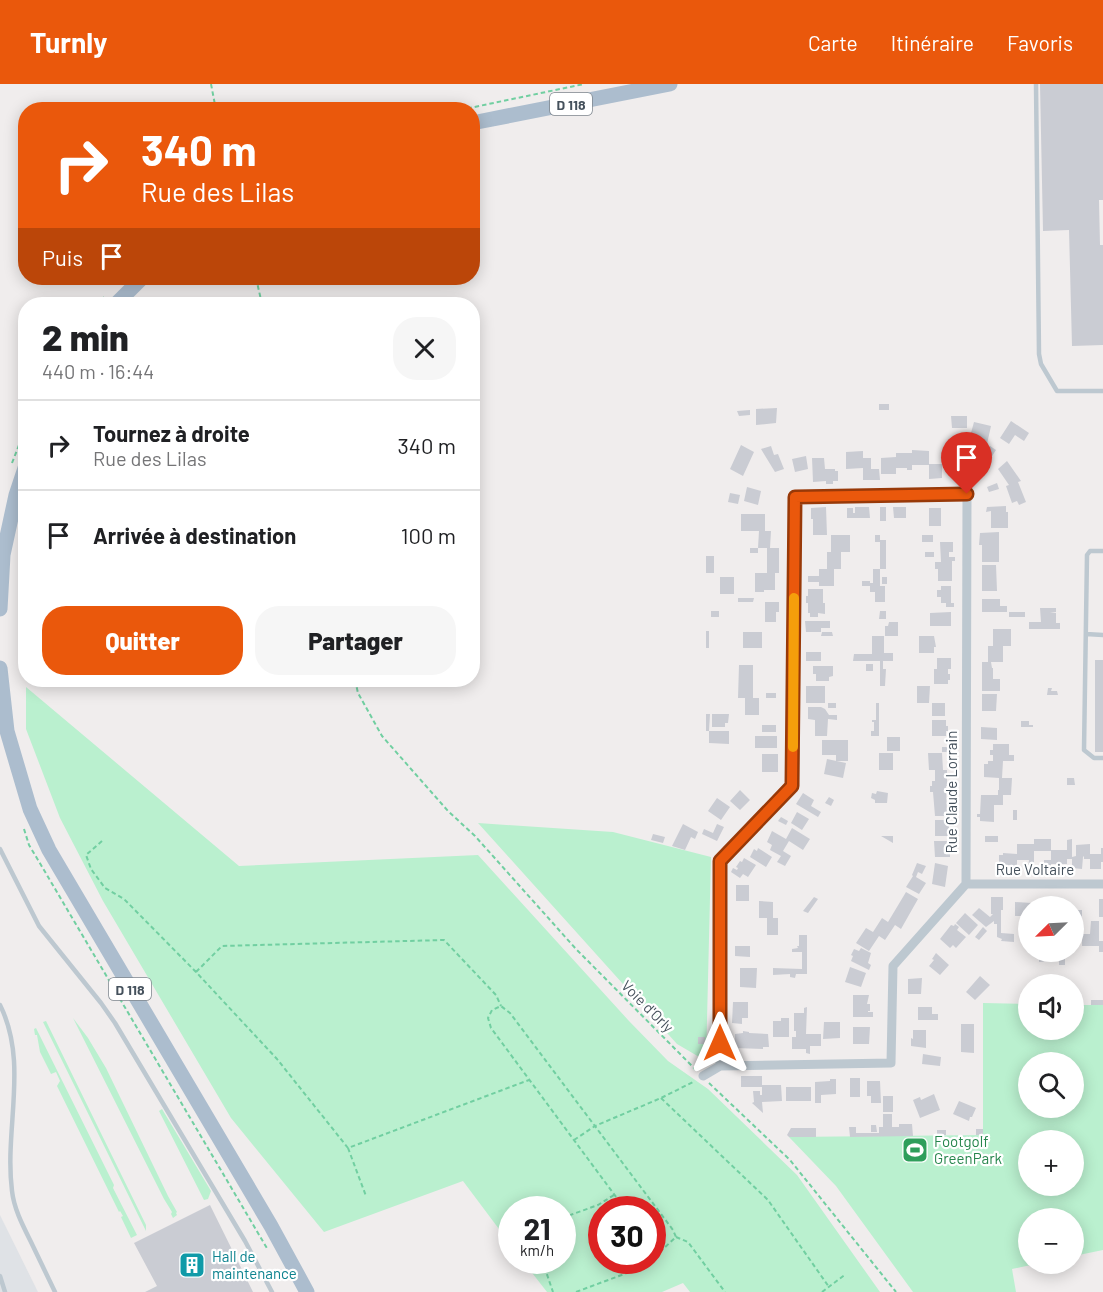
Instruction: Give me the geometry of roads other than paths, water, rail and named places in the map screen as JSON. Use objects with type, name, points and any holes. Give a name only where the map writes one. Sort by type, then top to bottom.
[{"type":"main road","name":"D 118","points":[[480,121],[670,84]]},
{"type":"main road","points":[[123,297],[135,285]]},
{"type":"main road","points":[[0,609],[3,555],[18,489]]},
{"type":"main road","name":"D 118","points":[[0,668],[7,731],[30,809],[49,850],[271,1226],[307,1292]]},
{"type":"street","name":"Rue Claude Lorrain","points":[[720,1066],[720,861],[792,786],[795,497],[967,494],[966,884]]},
{"type":"street","name":"Rue Voltaire","points":[[966,884],[1103,884]]},
{"type":"street","points":[[703,1077],[720,1066],[891,1063],[893,966],[966,884]]},
{"type":"lane","points":[[1036,84],[1039,354],[1041,364],[1057,391],[1103,391]]},
{"type":"lane","points":[[1103,551],[1090,551],[1087,555],[1084,750],[1094,758],[1103,758]]},
{"type":"lane","points":[[1086,634],[1103,635]]},
{"type":"lane","points":[[0,849],[39,926],[115,1023],[245,1241],[272,1292]]},
{"type":"lane","points":[[0,1005],[12,1042],[15,1071],[10,1170],[12,1194],[19,1217],[55,1292]]},
{"type":"lane","points":[[0,1276],[5,1292]]},
{"type":"place","name":"Footgolf GreenPark","points":[[915,1150]]},
{"type":"place","name":"Hall de maintenance","points":[[192,1265]]}]
